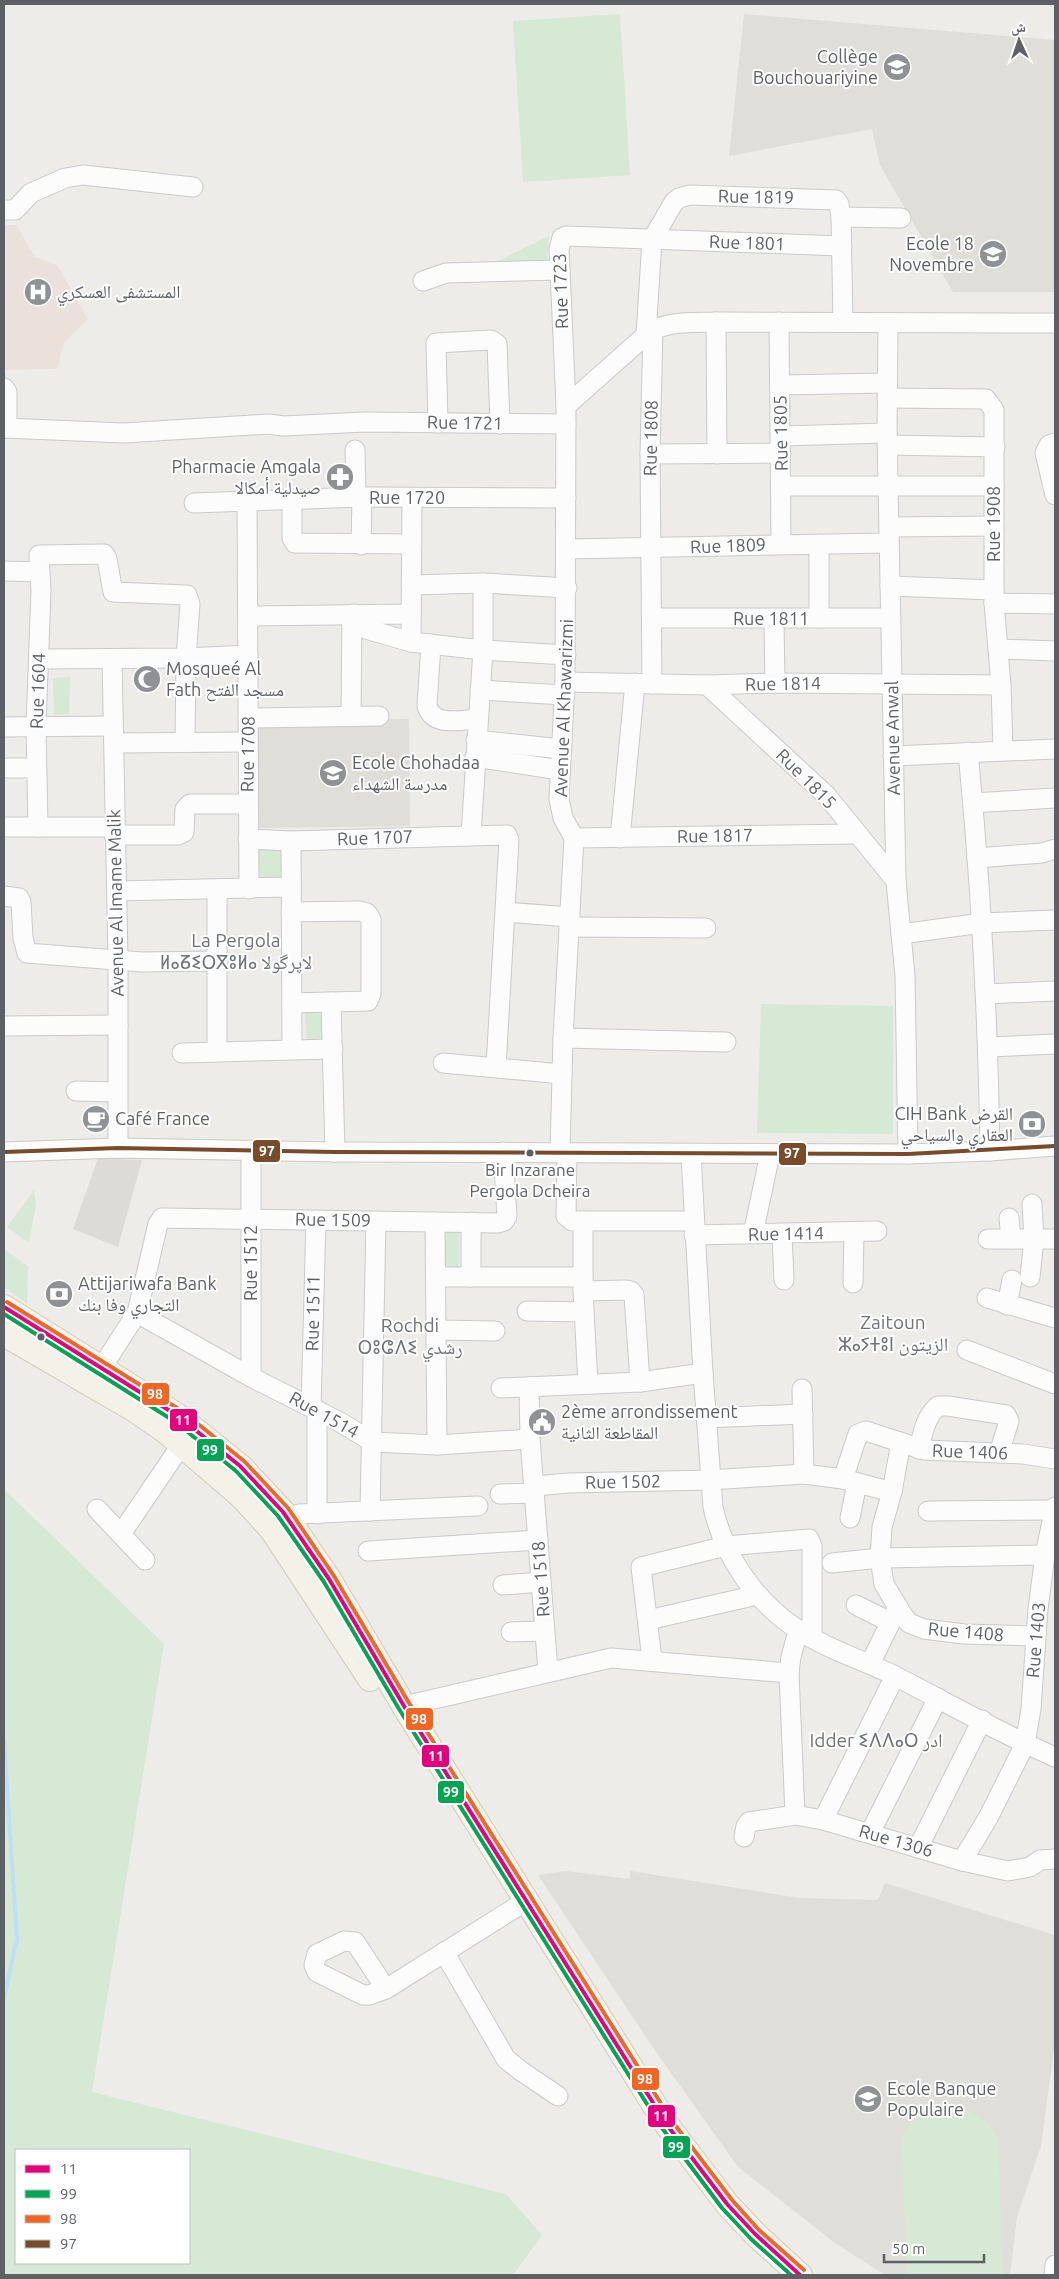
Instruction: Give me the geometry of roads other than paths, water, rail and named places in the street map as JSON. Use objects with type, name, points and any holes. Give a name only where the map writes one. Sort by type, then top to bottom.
[{"type":"main road","points":[[4,1307],[178,1416],[240,1466],[284,1512],[329,1579],[520,1904]]},
{"type":"main road","points":[[4,1334],[135,1410],[182,1444],[242,1497],[272,1530],[667,2126],[727,2204],[786,2272]]},
{"type":"street","points":[[4,210],[15,210],[31,193],[65,178],[83,174],[193,187]]},
{"type":"street","name":"Rue 1819","points":[[652,240],[674,202],[679,198],[690,195],[832,199],[839,204],[842,217]]},
{"type":"street","points":[[843,322],[842,217],[901,218]]},
{"type":"street","name":"Rue 1723","points":[[566,415],[560,240],[566,236],[652,240]]},
{"type":"street","name":"Rue 1801","points":[[652,240],[842,246]]},
{"type":"street","name":"Rue 1808","points":[[620,838],[652,618],[650,548],[650,332],[652,240]]},
{"type":"street","points":[[423,281],[446,273],[560,270]]},
{"type":"street","points":[[716,322],[717,454]]},
{"type":"street","points":[[566,415],[650,332],[663,326],[716,322],[1055,323]]},
{"type":"street","name":"Rue 1805","points":[[780,322],[781,544]]},
{"type":"street","name":"Avenue Anwal","points":[[888,323],[887,439],[896,881],[905,976],[908,1154]]},
{"type":"street","points":[[438,423],[436,343],[491,340],[497,344],[500,424]]},
{"type":"street","points":[[780,385],[887,390]]},
{"type":"street","points":[[4,388],[7,392],[5,428]]},
{"type":"street","name":"Rue 1908","points":[[887,390],[986,399],[994,410],[994,597],[999,650],[1003,750]]},
{"type":"street","name":"Rue 1721","points":[[5,428],[124,433],[269,424],[282,426],[365,422],[500,424],[566,415]]},
{"type":"street","name":"Avenue Al Khawarizmi","points":[[566,415],[566,655],[559,799],[564,818],[574,838],[563,1038],[563,1153],[566,1216],[572,1221],[583,1221]]},
{"type":"street","points":[[650,454],[717,454],[781,444],[887,439],[995,447]]},
{"type":"street","points":[[1055,443],[1049,445],[1044,453],[1055,495]]},
{"type":"street","points":[[354,450],[362,545]]},
{"type":"street","points":[[782,486],[994,486]]},
{"type":"street","name":"Rue 1720","points":[[194,503],[359,497],[566,498]]},
{"type":"street","points":[[411,642],[412,498]]},
{"type":"street","points":[[292,499],[292,538],[295,543],[412,544]]},
{"type":"street","name":"Rue 1708","points":[[247,500],[247,804],[249,889]]},
{"type":"street","name":"Rue 1809","points":[[567,549],[818,544],[889,535],[993,526]]},
{"type":"street","points":[[818,544],[819,618]]},
{"type":"street","points":[[4,571],[40,563],[104,554],[107,559],[112,592],[187,594],[190,604],[186,658],[185,742]]},
{"type":"street","name":"Rue 1604","points":[[38,827],[36,726],[40,563]]},
{"type":"street","points":[[411,585],[482,584],[567,588]]},
{"type":"street","points":[[471,835],[483,650],[482,584]]},
{"type":"street","points":[[890,586],[1055,604]]},
{"type":"street","points":[[354,614],[366,629],[411,642],[483,650],[566,655]]},
{"type":"street","points":[[351,716],[354,614]]},
{"type":"street","points":[[248,616],[411,614]]},
{"type":"street","name":"Rue 1811","points":[[652,618],[774,620],[890,618]]},
{"type":"street","points":[[774,620],[775,683]]},
{"type":"street","points":[[430,644],[427,706],[429,714],[434,719],[442,720],[478,719]]},
{"type":"street","points":[[999,650],[1055,651]]},
{"type":"street","points":[[39,659],[186,658],[248,654]]},
{"type":"street","name":"Avenue Al Imame Malik","points":[[112,658],[118,960],[118,1148]]},
{"type":"street","name":"Rue 1814","points":[[480,690],[565,689],[643,683],[707,685],[775,683],[1001,685]]},
{"type":"street","name":"Rue 1815","points":[[707,685],[826,796],[896,881]]},
{"type":"street","points":[[248,718],[379,716]]},
{"type":"street","points":[[4,727],[36,726],[185,742],[248,742]]},
{"type":"street","points":[[476,748],[561,749]]},
{"type":"street","points":[[476,748],[560,770]]},
{"type":"street","points":[[894,756],[1055,748]]},
{"type":"street","points":[[968,752],[982,923],[989,1047],[990,1151]]},
{"type":"street","points":[[4,768],[36,768]]},
{"type":"street","points":[[973,803],[1055,798]]},
{"type":"street","points":[[4,827],[38,827],[178,835],[184,832],[185,809],[190,804],[247,804]]},
{"type":"street","name":"Rue 1817","points":[[574,838],[856,834]]},
{"type":"street","name":"Rue 1707","points":[[248,839],[290,840],[507,835],[509,840],[506,912]]},
{"type":"street","points":[[290,840],[292,1049]]},
{"type":"street","points":[[977,858],[1055,849]]},
{"type":"street","points":[[117,891],[291,887]]},
{"type":"street","points":[[217,890],[217,1051]]},
{"type":"street","points":[[4,896],[18,898],[22,902],[23,938],[27,953],[118,960],[218,961]]},
{"type":"street","points":[[291,912],[360,911],[367,913],[371,919],[370,998],[368,1001],[292,1003]]},
{"type":"street","points":[[496,1067],[506,912],[569,922],[706,928]]},
{"type":"street","points":[[901,934],[982,923],[1055,920]]},
{"type":"street","points":[[986,994],[1055,991]]},
{"type":"street","points":[[331,1002],[335,1152]]},
{"type":"street","points":[[4,1026],[118,1025]]},
{"type":"street","points":[[563,1038],[726,1042]]},
{"type":"street","points":[[989,1047],[1055,1044]]},
{"type":"street","points":[[182,1053],[333,1049]]},
{"type":"street","points":[[443,1063],[562,1074]]},
{"type":"street","points":[[76,1092],[117,1092]]},
{"type":"street","points":[[4,1152],[118,1148],[335,1152],[908,1154],[1055,1146]]},
{"type":"street","name":"Rue 1512","points":[[251,1150],[251,1377]]},
{"type":"street","name":"Rue 1509","points":[[137,1313],[158,1224],[162,1218],[498,1223],[504,1221],[507,1216],[504,1152]]},
{"type":"street","points":[[690,1154],[710,1480],[717,1525],[739,1571],[757,1595],[805,1634],[895,1676],[1025,1744],[1055,1757]]},
{"type":"street","points":[[753,1234],[770,1154]]},
{"type":"street","points":[[1007,1305],[1021,1278],[1034,1240],[1032,1204]]},
{"type":"street","points":[[1009,1218],[1011,1239]]},
{"type":"street","name":"Rue 1511","points":[[316,1220],[314,1408],[308,1514],[370,1511]]},
{"type":"street","points":[[376,1221],[373,1442],[370,1511],[478,1506]]},
{"type":"street","points":[[583,1221],[583,1312],[588,1384]]},
{"type":"street","name":"Rue 1414","points":[[583,1221],[753,1234],[878,1231]]},
{"type":"street","points":[[435,1222],[437,1277],[437,1445]]},
{"type":"street","points":[[471,1277],[472,1222]]},
{"type":"street","points":[[853,1283],[854,1232]]},
{"type":"street","points":[[782,1234],[784,1280]]},
{"type":"street","points":[[988,1240],[1055,1239]]},
{"type":"street","points":[[437,1277],[471,1277],[583,1284],[631,1291],[634,1295],[640,1382]]},
{"type":"street","points":[[987,1298],[1055,1318]]},
{"type":"street","points":[[527,1311],[583,1312]]},
{"type":"street","points":[[102,1367],[137,1313]]},
{"type":"street","name":"Rue 1514","points":[[137,1313],[251,1377],[314,1408],[373,1442],[437,1445],[530,1439]]},
{"type":"street","points":[[436,1330],[495,1331]]},
{"type":"street","points":[[967,1350],[1055,1384]]},
{"type":"street","points":[[501,1388],[640,1382],[703,1373]]},
{"type":"street","name":"Rue 1518","points":[[529,1387],[530,1439],[548,1671]]},
{"type":"street","points":[[802,1389],[804,1474]]},
{"type":"street","points":[[919,1449],[924,1426],[930,1413],[938,1406],[948,1406],[1006,1415],[1009,1421],[1000,1453]]},
{"type":"street","points":[[706,1418],[803,1414]]},
{"type":"street","name":"Rue 1406","points":[[850,1481],[858,1434],[866,1431],[919,1449],[1034,1455],[1055,1459]]},
{"type":"street","name":"Rue 1408","points":[[901,1442],[892,1492],[882,1527],[880,1558],[884,1584],[894,1614],[924,1629],[964,1634],[1035,1636]]},
{"type":"street","points":[[121,1534],[182,1444]]},
{"type":"street","name":"Rue 1502","points":[[500,1494],[535,1490],[568,1483],[710,1480],[804,1474],[850,1481],[892,1492]]},
{"type":"street","points":[[850,1481],[850,1518]]},
{"type":"street","points":[[97,1509],[145,1560]]},
{"type":"street","points":[[928,1510],[1055,1509]]},
{"type":"street","name":"Rue 1403","points":[[962,1861],[988,1818],[1025,1744],[1031,1702],[1035,1636],[1045,1555],[1055,1509]]},
{"type":"street","points":[[652,1660],[640,1569],[726,1546],[810,1539],[812,1546],[805,1634],[791,1657],[789,1673],[795,1815]]},
{"type":"street","points":[[368,1551],[538,1540]]},
{"type":"street","points":[[832,1563],[880,1558],[1045,1555]]},
{"type":"street","points":[[503,1585],[541,1582]]},
{"type":"street","points":[[648,1620],[757,1595]]},
{"type":"street","points":[[856,1605],[894,1614],[870,1664]]},
{"type":"street","points":[[511,1632],[544,1630]]},
{"type":"street","points":[[404,1706],[548,1671],[611,1658],[789,1673]]},
{"type":"street","points":[[823,1820],[895,1676]]},
{"type":"street","points":[[870,1833],[938,1698]]},
{"type":"street","points":[[918,1848],[982,1720]]},
{"type":"street","name":"Rue 1306","points":[[744,1837],[746,1826],[749,1822],[795,1815],[823,1820],[962,1861],[1008,1871],[1030,1868],[1040,1860],[1055,1859]]},
{"type":"street","points":[[386,1989],[520,1904]]},
{"type":"street","points":[[444,1952],[506,2059],[521,2072],[558,2096]]},
{"type":"street","points":[[1053,2275],[1055,2266]]},
{"type":"waterway","points":[[4,1742],[17,1939],[4,1998]]},
{"type":"place","name":"Collège Bouchouariyine","points":[[897,67]]},
{"type":"place","name":"Ecole 18 Novembre","points":[[993,254]]},
{"type":"place","name":"المستشفى العسكري","points":[[38,292]]},
{"type":"place","name":"Pharmacie Amgala صيدلية أمكالا","points":[[340,477]]},
{"type":"place","name":"Mosqueé Al Fath مسجد الفتح","points":[[147,679]]},
{"type":"place","name":"Ecole Chohadaa مدرسة الشهداء","points":[[333,773]]},
{"type":"place","name":"Café France","points":[[96,1119]]},
{"type":"place","name":"CIH Bank القرض العقاري والسياحي","points":[[1032,1124]]},
{"type":"place","name":"Bir Inzarane Pergola Dcheira","points":[[530,1153]]},
{"type":"place","name":"Attijariwafa Bank التجاري وفا بنك","points":[[59,1294]]},
{"type":"place","name":"2ème arrondissement المقاطعة الثانية","points":[[542,1422]]},
{"type":"place","name":"Ecole Banque Populaire","points":[[868,2099]]},
{"type":"district","name":"La Pergola ⵍⴰⵒⵉⵔⴳⵓⵍⴰ لاپرگولا","points":[[236,951]]},
{"type":"district","name":"Zaitoun ⵣⴰⵢⵜⵓⵏ الزيتون","points":[[893,1333]]},
{"type":"district","name":"Rochdi ⵔⵓⵛⴷⵉ رشدي","points":[[410,1336]]},
{"type":"district","name":"Idder ⵉⴷⴷⴰⵔ ادر","points":[[876,1740]]}]
